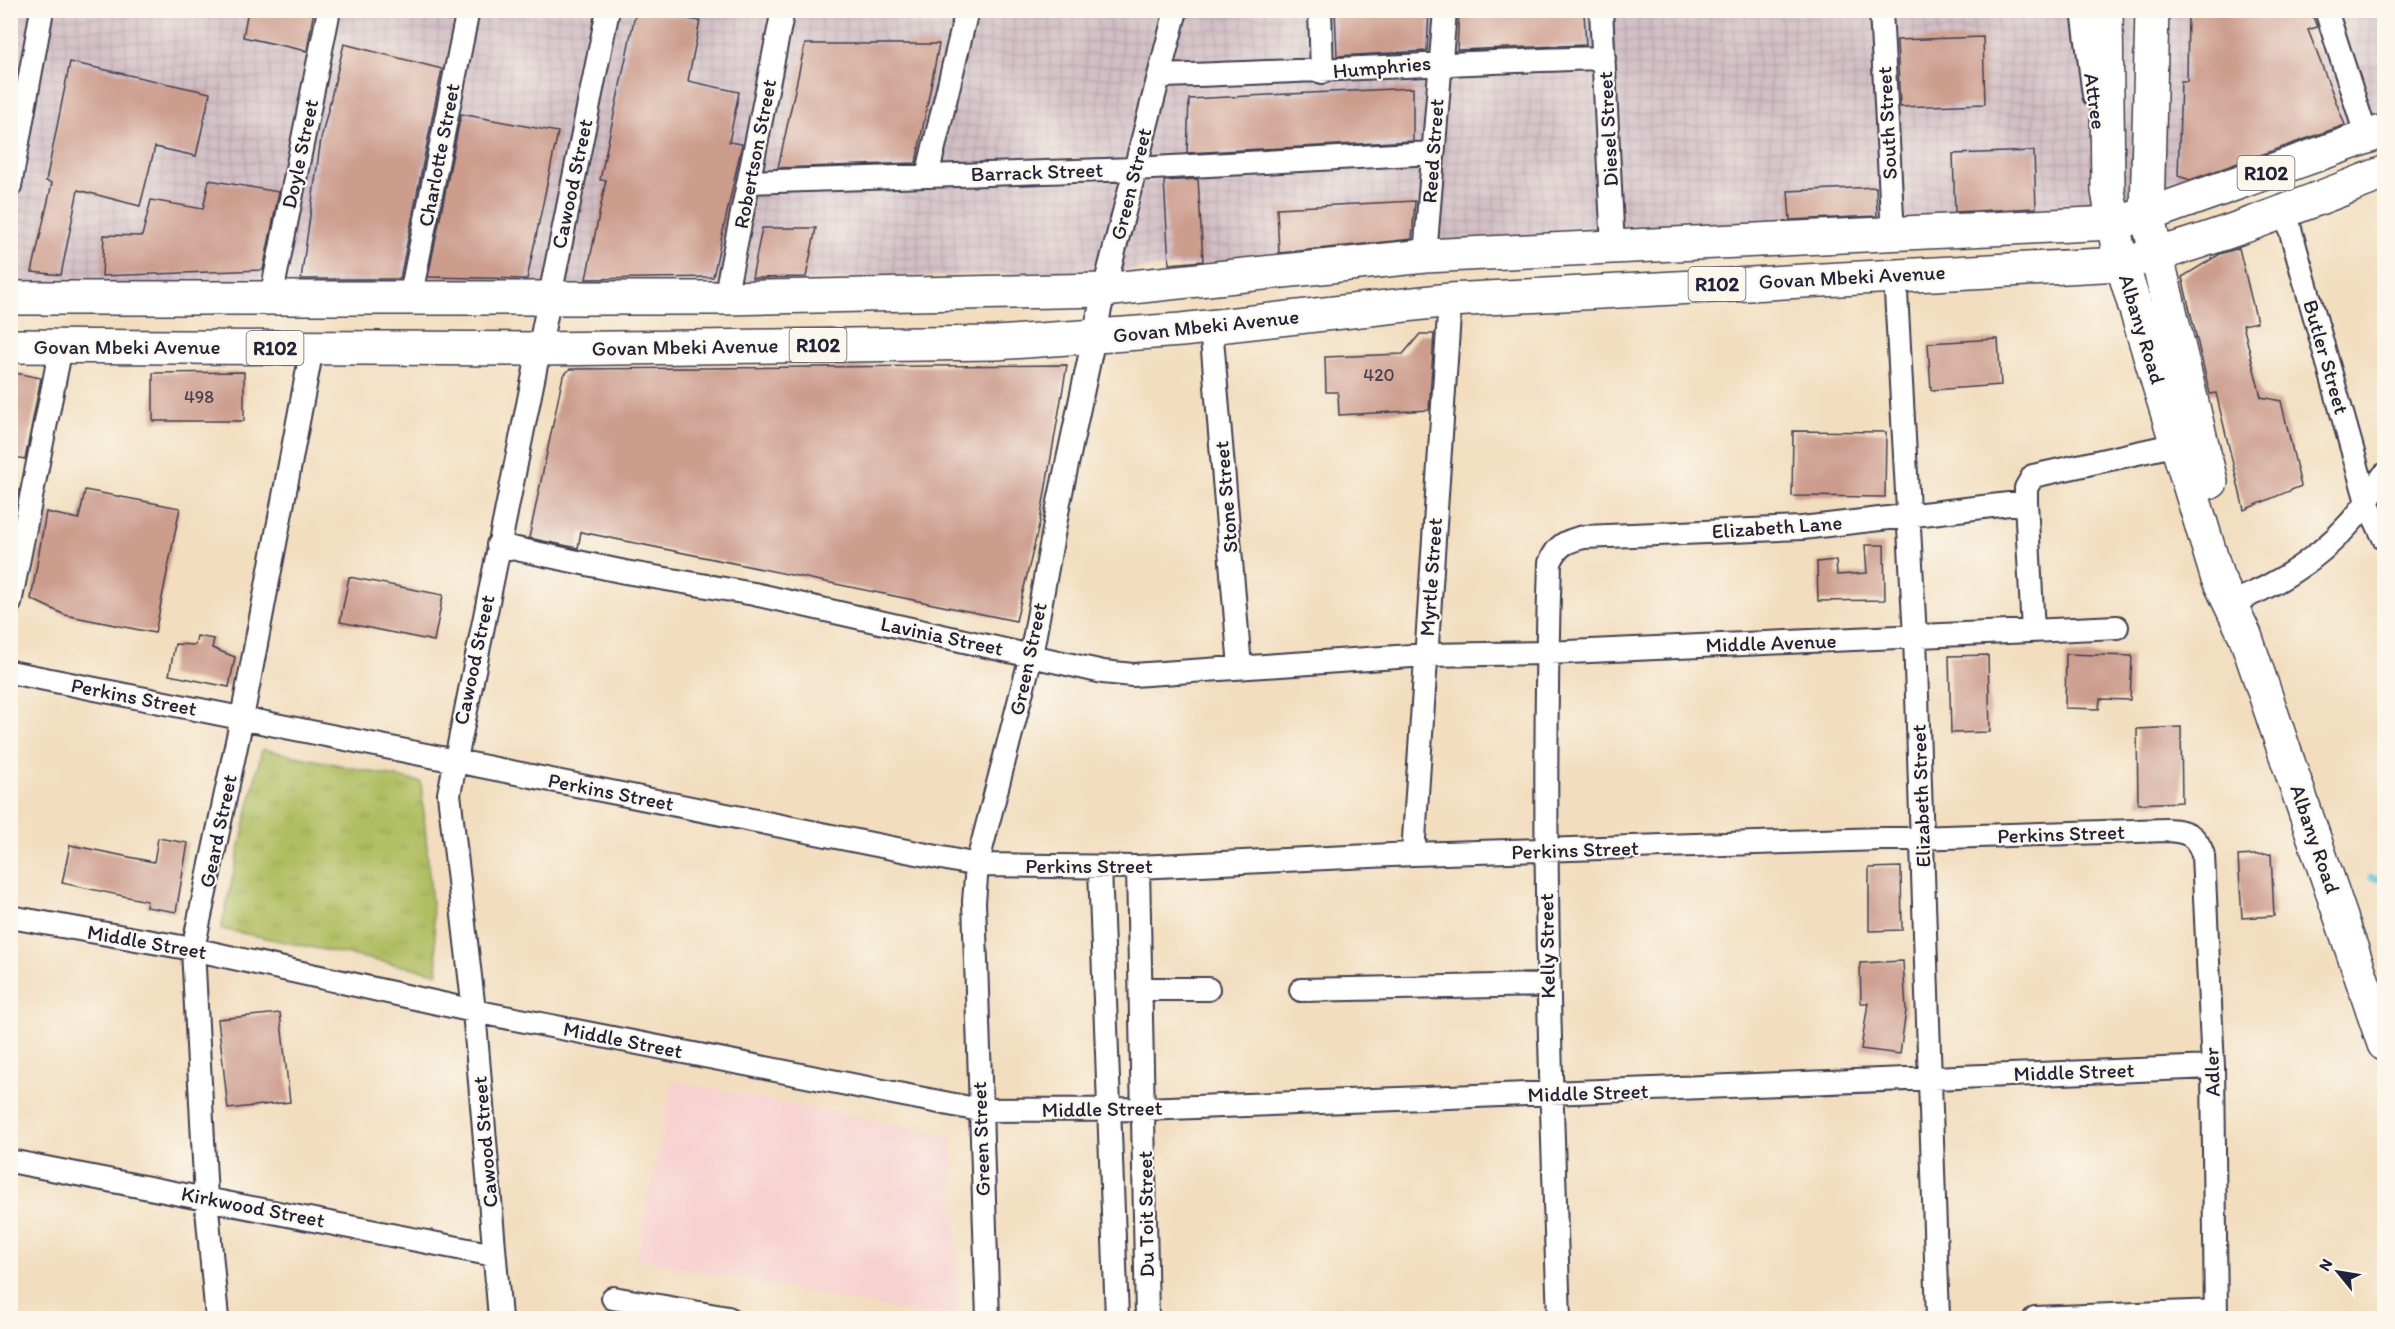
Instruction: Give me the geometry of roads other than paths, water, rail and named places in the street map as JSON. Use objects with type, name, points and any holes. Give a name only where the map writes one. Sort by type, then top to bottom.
[{"type":"main road","name":"Albany Road","points":[[2106,10],[2108,191],[2121,264],[2178,444],[2205,539],[2237,600]]},
{"type":"main road","name":"Albany Road","points":[[2152,10],[2147,215],[2224,533],[2245,635],[2385,1044]]},
{"type":"main road","name":"Govan Mbeki Avenue","points":[[10,298],[725,298],[1104,291],[1425,256],[2112,223],[2147,215],[2376,134]]},
{"type":"main road","name":"Govan Mbeki Avenue","points":[[10,346],[539,349],[996,343],[1211,327],[1450,300],[1895,274],[2121,264],[2157,255],[2285,211],[2385,173]]},
{"type":"street","points":[[10,186],[16,117],[42,10]]},
{"type":"street","name":"Doyle Street","points":[[271,298],[329,10]]},
{"type":"street","name":"Charlotte Street","points":[[410,299],[468,10]]},
{"type":"street","name":"Cawood Street","points":[[500,1318],[474,1011],[449,812],[454,760],[608,10]]},
{"type":"street","name":"Robertson Street","points":[[725,298],[783,10]]},
{"type":"street","points":[[927,176],[967,10]]},
{"type":"street","name":"Green Street","points":[[988,1318],[974,902],[977,866],[1031,656],[1059,502],[1104,291],[1176,10]]},
{"type":"street","points":[[1320,10],[1322,72]]},
{"type":"street","name":"Reed Street","points":[[1425,256],[1445,10]]},
{"type":"street","name":"Diesel Street","points":[[1601,10],[1613,247]]},
{"type":"street","name":"South Street","points":[[1881,10],[1893,235]]},
{"type":"street","name":"Attree","points":[[2083,10],[2108,191]]},
{"type":"street","points":[[2326,10],[2376,134]]},
{"type":"street","name":"Humphries","points":[[1159,76],[1322,72],[1439,63],[1604,58]]},
{"type":"street","name":"Barrack Street","points":[[748,183],[1134,169],[1433,153]]},
{"type":"street","name":"Butler Street","points":[[2285,211],[2367,502],[2385,538]]},
{"type":"street","name":"Elizabeth Street","points":[[1895,274],[1915,637],[1932,1076],[1938,1318]]},
{"type":"street","name":"Myrtle Street","points":[[1413,854],[1450,300]]},
{"type":"street","name":"Stone Street","points":[[1211,327],[1240,667]]},
{"type":"street","points":[[10,603],[61,347]]},
{"type":"street","name":"Geard Street","points":[[217,1318],[206,1198],[193,949],[242,718],[312,348]]},
{"type":"street","points":[[2033,631],[2026,488],[2033,476],[2178,444]]},
{"type":"street","points":[[2237,600],[2301,567],[2333,540],[2367,502],[2385,475]]},
{"type":"street","name":"Elizabeth Lane","points":[[1550,573],[1550,563],[1560,545],[1584,537],[1802,528],[2026,502]]},
{"type":"street","name":"Lavinia Street","points":[[498,545],[625,572],[754,594],[1103,672],[1133,675],[1425,656]]},
{"type":"street","name":"Kelly Street","points":[[1550,573],[1545,851],[1559,1318]]},
{"type":"street","name":"Middle Avenue","points":[[1425,656],[1547,653],[2117,627]]},
{"type":"street","name":"Perkins Street","points":[[10,672],[977,866],[1138,867],[1413,854],[2167,830],[2187,832]]},
{"type":"street","name":"Adler","points":[[2187,832],[2196,839],[2203,855],[2213,1067],[2216,1315]]},
{"type":"street","name":"Du Toit Street","points":[[1138,867],[1147,1318]]},
{"type":"street","points":[[1100,868],[1117,1318]]},
{"type":"street","name":"Middle Street","points":[[10,917],[193,949],[474,1011],[980,1110],[1109,1110],[1551,1095],[1932,1076],[2213,1067]]},
{"type":"street","points":[[1301,990],[1548,985]]},
{"type":"street","points":[[1141,989],[1208,989]]},
{"type":"street","name":"Kirkwood Street","points":[[10,1161],[494,1255]]},
{"type":"street","points":[[613,1298],[728,1318]]},
{"type":"street","points":[[2035,1318],[2216,1315]]},
{"type":"waterway","points":[[2371,877],[2384,881]]}]
